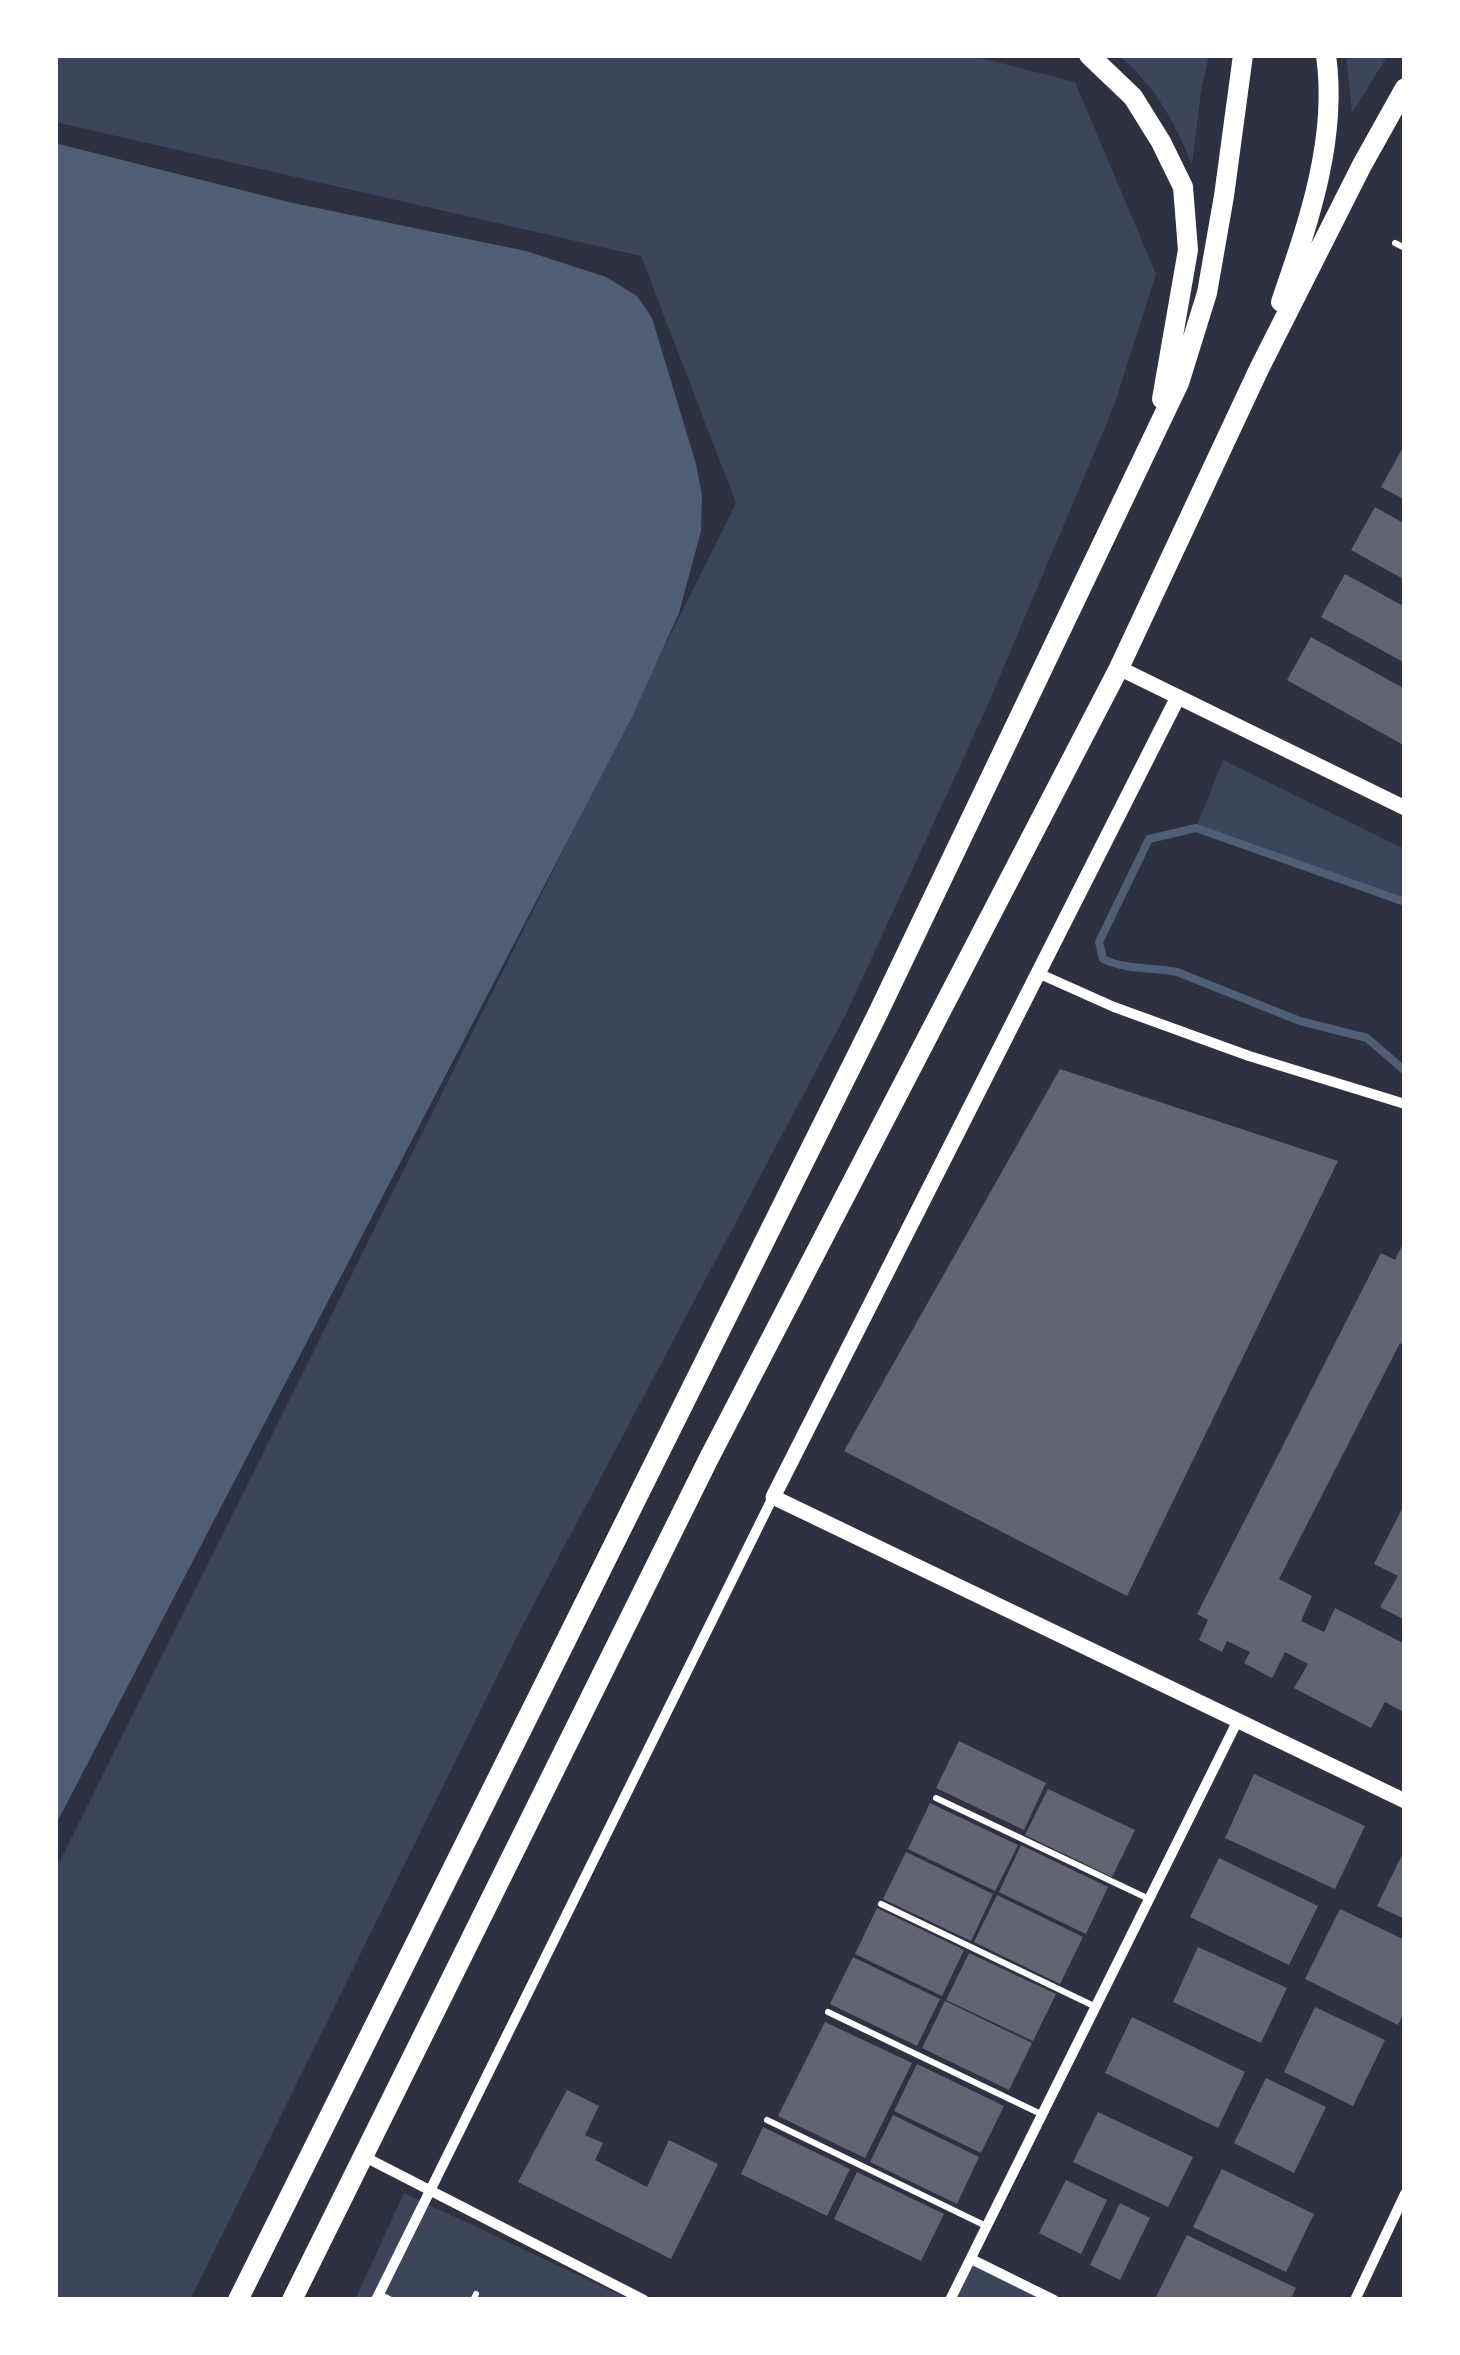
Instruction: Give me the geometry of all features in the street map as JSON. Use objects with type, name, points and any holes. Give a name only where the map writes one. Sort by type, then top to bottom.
[{"type":"main road","points":[[1089,55],[1133,96],[1183,187],[1188,250],[1151,444]]},
{"type":"main road","points":[[238,2300],[878,1014],[1179,383],[1207,293],[1243,55]]},
{"type":"main road","points":[[1259,369],[1310,217],[1328,102],[1326,55]]},
{"type":"main road","points":[[292,2300],[708,1460],[1119,668],[1259,369],[1405,88]]},
{"type":"street","points":[[1119,668],[1405,808]]},
{"type":"street","points":[[378,2297],[774,1496],[1178,698]]},
{"type":"street","points":[[1040,974],[1114,1007],[1249,1056],[1405,1104]]},
{"type":"street","points":[[774,1496],[1405,1802]]},
{"type":"street","points":[[950,2300],[1238,1720]]},
{"type":"street","points":[[362,2156],[644,2300]]},
{"type":"street","points":[[1355,2300],[1405,2194]]},
{"type":"street","points":[[972,2259],[1054,2300]]},
{"type":"lane","points":[[1395,243],[1405,248]]},
{"type":"lane","points":[[936,1798],[1149,1900]]},
{"type":"lane","points":[[882,1904],[1096,2006]]},
{"type":"lane","points":[[828,2012],[1043,2114]]},
{"type":"lane","points":[[767,2120],[988,2227]]},
{"type":"lane","points":[[378,2297],[391,2300]]},
{"type":"shaded area","points":[[55,55],[969,55],[1075,82],[1156,274],[1114,406],[986,709],[846,1014],[519,1632],[190,2300],[55,2300],[55,1871],[736,503],[641,256],[55,122]]},
{"type":"shaded area","points":[[1117,55],[1209,55],[1192,165],[1162,105],[1142,78]]},
{"type":"shaded area","points":[[1346,55],[1388,55],[1352,113]]},
{"type":"shaded area","points":[[55,143],[293,203],[526,251],[606,277],[637,296],[652,318],[702,495],[701,531],[679,613],[632,717],[55,1826]]},
{"type":"shaded area","points":[[1223,760],[1405,849],[1405,902],[1196,828]]},
{"type":"shaded area","points":[[404,2193],[631,2300],[355,2300]]},
{"type":"shaded area","points":[[971,2259],[1054,2300],[950,2300]]},
{"type":"building","points":[[1405,444],[1405,500],[1381,487]]},
{"type":"building","points":[[1375,507],[1405,524],[1405,580],[1351,550]]},
{"type":"building","points":[[1345,574],[1405,607],[1405,663],[1321,617]]},
{"type":"building","points":[[1311,637],[1405,689],[1405,746],[1287,680]]},
{"type":"building","points":[[1060,1069],[1338,1161],[1127,1596],[844,1451]]},
{"type":"building","points":[[1405,1240],[1405,1346],[1400,1343],[1279,1579],[1312,1596],[1301,1621],[1324,1632],[1335,1608],[1405,1644],[1405,1713],[1385,1702],[1371,1728],[1294,1688],[1308,1664],[1285,1652],[1272,1678],[1244,1663],[1250,1652],[1227,1641],[1222,1652],[1199,1640],[1208,1620],[1197,1614],[1381,1253],[1395,1260]]},
{"type":"building","points":[[1405,1503],[1405,1620],[1380,1607],[1398,1576],[1374,1564]]},
{"type":"building","points":[[959,1741],[1046,1783],[1024,1830],[936,1788]]},
{"type":"building","points":[[1254,1774],[1365,1826],[1335,1889],[1225,1838]]},
{"type":"building","points":[[1048,1789],[1135,1830],[1112,1877],[1025,1835]]},
{"type":"building","points":[[930,1803],[1018,1845],[995,1891],[908,1849]]},
{"type":"building","points":[[1021,1845],[1108,1887],[1086,1934],[999,1892]]},
{"type":"building","points":[[906,1852],[993,1894],[971,1941],[883,1899]]},
{"type":"building","points":[[1402,1855],[1405,1856],[1405,1919],[1377,1906]]},
{"type":"building","points":[[1219,1858],[1318,1906],[1289,1965],[1190,1917]]},
{"type":"building","points":[[997,1895],[1083,1937],[1060,1984],[974,1942]]},
{"type":"building","points":[[877,1908],[964,1950],[942,1996],[855,1954]]},
{"type":"building","points":[[1340,1909],[1405,1940],[1405,2011],[1398,2025],[1305,1979]]},
{"type":"building","points":[[1198,1947],[1287,1988],[1261,2043],[1173,2002]]},
{"type":"building","points":[[969,1953],[1056,1994],[1033,2041],[946,2000]]},
{"type":"building","points":[[853,1957],[940,1999],[917,2046],[830,2004]]},
{"type":"building","points":[[945,2001],[1032,2043],[1009,2090],[922,2048]]},
{"type":"building","points":[[1315,2007],[1385,2040],[1353,2106],[1284,2072]]},
{"type":"building","points":[[1132,2017],[1245,2072],[1218,2128],[1105,2073]]},
{"type":"building","points":[[825,2022],[912,2063],[865,2158],[778,2116]]},
{"type":"building","points":[[917,2064],[1004,2106],[981,2153],[894,2111]]},
{"type":"building","points":[[1266,2078],[1326,2107],[1294,2173],[1234,2143]]},
{"type":"building","points":[[567,2090],[599,2106],[585,2135],[603,2143],[595,2160],[647,2187],[669,2140],[718,2164],[671,2259],[518,2182]]},
{"type":"building","points":[[1098,2112],[1193,2157],[1168,2207],[1073,2162]]},
{"type":"building","points":[[893,2115],[979,2157],[957,2204],[870,2162]]},
{"type":"building","points":[[763,2127],[850,2169],[827,2216],[741,2174]]},
{"type":"building","points":[[1222,2169],[1314,2214],[1286,2272],[1193,2227]]},
{"type":"building","points":[[857,2172],[944,2214],[921,2261],[834,2219]]},
{"type":"building","points":[[1066,2180],[1107,2200],[1081,2254],[1039,2233]]},
{"type":"building","points":[[1120,2203],[1150,2218],[1120,2280],[1090,2265]]},
{"type":"building","points":[[1187,2235],[1296,2288],[1290,2300],[1155,2299]]},
{"type":"waterway","points":[[1405,902],[1196,828],[1149,839],[1099,942],[1103,959],[1112,963],[1177,972],[1300,1021],[1367,1038],[1405,1071]]}]
